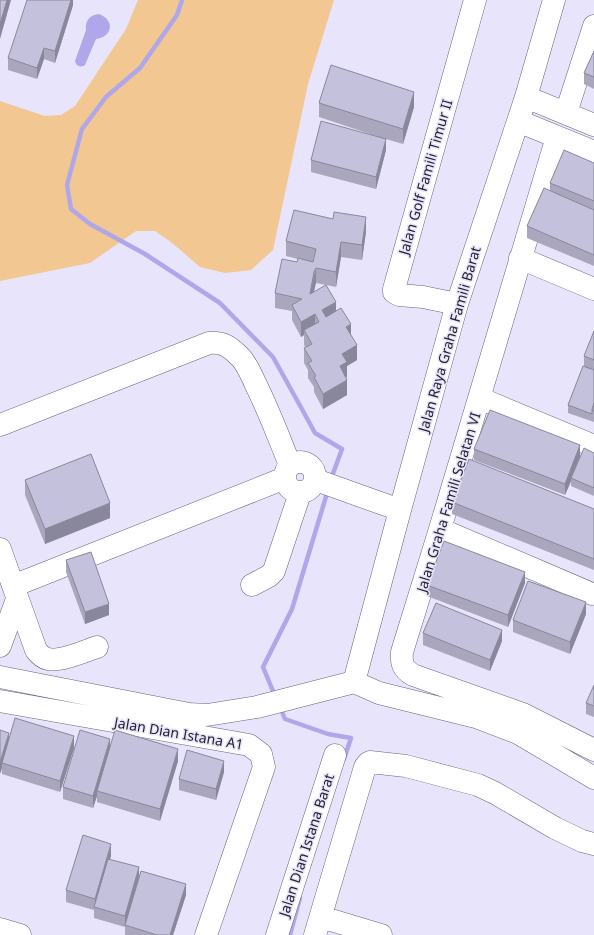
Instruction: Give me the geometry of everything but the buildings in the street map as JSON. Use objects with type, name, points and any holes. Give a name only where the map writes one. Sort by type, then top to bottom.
[{"type":"street","name":"Jalan Golf Famili Timur II","points":[[457,304],[423,297],[399,295],[394,292],[394,289],[475,0]]},
{"type":"street","name":"Jalan Raya Graha Famili Barat","points":[[354,682],[457,304],[526,97],[554,0]]},
{"type":"street","points":[[566,113],[594,26]]},
{"type":"street","points":[[526,97],[594,125]]},
{"type":"street","points":[[518,121],[594,152]]},
{"type":"street","name":"Jalan Graha Famili Selatan VI","points":[[557,137],[401,659],[403,667],[406,671],[413,675],[523,714],[594,750]]},
{"type":"street","points":[[520,258],[594,289]]},
{"type":"street","points":[[0,425],[209,343],[218,342],[240,357],[251,374],[266,405],[287,472],[287,486],[293,491],[312,485],[353,493],[400,510]]},
{"type":"street","points":[[479,398],[594,446]]},
{"type":"street","points":[[15,592],[287,472],[297,462],[304,462],[311,466],[315,472],[312,485],[274,571],[269,576],[252,585]]},
{"type":"street","points":[[440,529],[592,594]]},
{"type":"street","points":[[0,549],[36,650],[44,658],[56,660],[97,647]]},
{"type":"street","points":[[0,646],[15,592]]},
{"type":"street","points":[[0,677],[189,714],[207,715],[257,707],[354,682],[379,693],[476,718],[518,733],[594,778]]},
{"type":"street","name":"Jalan Dian Istana A1","points":[[0,701],[249,745],[261,754],[264,767],[206,935]]},
{"type":"street","name":"Jalan Dian Istana Barat","points":[[277,935],[335,755]]},
{"type":"street","points":[[381,935],[318,926],[365,767],[370,762],[406,766],[478,785],[496,793],[555,828],[594,844]]},
{"type":"street","points":[[0,929],[20,935]]},
{"type":"shaded area","points":[[138,0],[334,0],[308,84],[273,250],[251,270],[225,273],[200,267],[171,242],[155,231],[136,231],[90,263],[0,281],[0,101],[45,116],[61,115],[75,106],[126,29]]},
{"type":"shaded area","points":[[99,14],[108,20],[110,24],[109,32],[102,38],[96,39],[85,65],[78,66],[75,61],[86,30],[86,23],[91,17]]},
{"type":"waterway","points":[[182,0],[177,15],[140,68],[106,97],[82,129],[67,185],[71,209],[90,224],[145,254],[220,303],[273,357],[315,433],[342,449],[331,479]]},
{"type":"waterway","points":[[275,696],[263,667],[292,609],[328,490]]},
{"type":"waterway","points":[[280,707],[285,719],[328,734],[351,738],[344,759]]},
{"type":"waterway","points":[[290,935],[300,898]]}]
